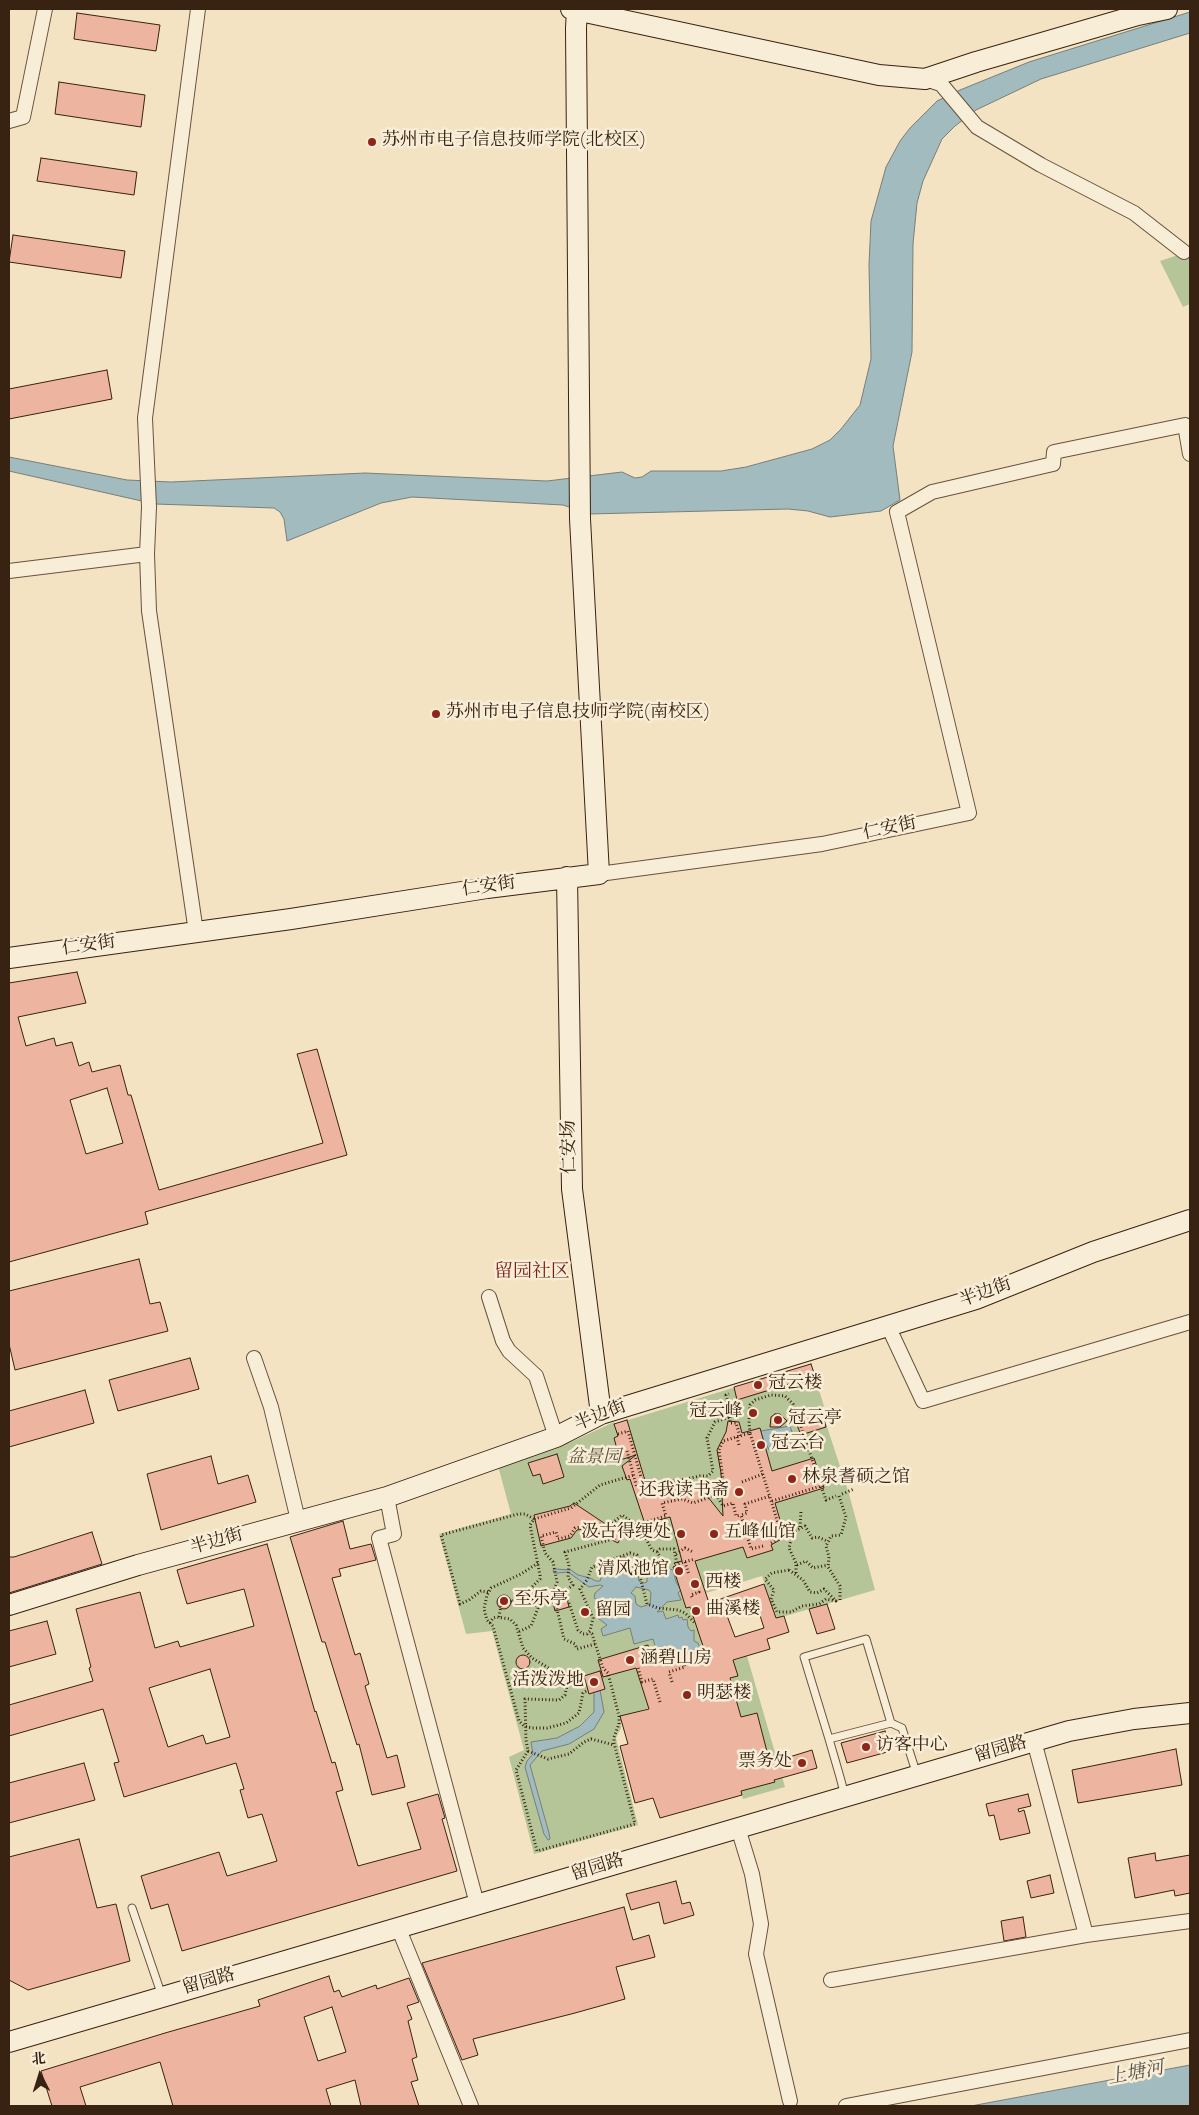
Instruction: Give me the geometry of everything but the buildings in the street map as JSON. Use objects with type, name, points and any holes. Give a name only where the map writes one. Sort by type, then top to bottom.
[{"type":"street","points":[[9,121],[23,117],[45,9]]},
{"type":"street","points":[[196,932],[149,611],[147,554],[149,508],[146,475],[145,418],[198,9]]},
{"type":"street","points":[[599,874],[580,519],[576,38],[574,10],[879,75],[933,82],[976,62],[1138,15],[1167,9]]},
{"type":"street","points":[[933,82],[977,127],[1041,165],[1134,213],[1184,252]]},
{"type":"street","name":"仁安街","points":[[9,958],[487,888],[822,844],[969,813],[897,512],[932,492],[1053,464],[1054,452],[1185,425],[1190,454]]},
{"type":"street","points":[[9,571],[147,554]]},
{"type":"street","name":"仁安场","points":[[567,878],[572,1189],[601,1414]]},
{"type":"street","name":"半边街","points":[[9,1605],[138,1565],[388,1497],[556,1437],[601,1414],[976,1299],[1093,1252],[1190,1220]]},
{"type":"street","points":[[489,1297],[503,1341],[509,1351],[536,1376],[556,1437]]},
{"type":"street","points":[[888,1326],[923,1401],[1190,1322]]},
{"type":"street","points":[[254,1358],[270,1407],[298,1520]]},
{"type":"street","points":[[388,1497],[394,1534],[379,1538],[476,1904]]},
{"type":"street","name":"留园路","points":[[9,2042],[1034,1741],[1134,1719],[1190,1713]]},
{"type":"street","points":[[1034,1741],[1086,1935]]},
{"type":"street","points":[[738,1828],[752,1874],[761,1924],[756,1954],[790,2101]]},
{"type":"street","points":[[830,1980],[1086,1935],[1190,1921]]},
{"type":"street","points":[[398,1928],[471,2106]]},
{"type":"street","points":[[846,2106],[1190,2040]]},
{"type":"lane","points":[[846,1796],[804,1657],[866,1639],[890,1722]]},
{"type":"lane","points":[[829,1739],[890,1722],[902,1728],[917,1775]]},
{"type":"lane","points":[[132,1908],[162,1996]]},
{"type":"path","points":[[735,1392],[726,1395],[731,1411],[730,1423],[736,1423],[739,1445]]},
{"type":"path","points":[[771,1543],[782,1536],[761,1462],[750,1433],[749,1423],[750,1405],[763,1394],[785,1396],[793,1404],[826,1500],[854,1490]]},
{"type":"path","points":[[618,1434],[628,1431],[645,1491],[658,1485],[708,1476],[712,1473],[707,1438],[715,1422],[730,1417]]},
{"type":"path","points":[[595,1644],[577,1649],[575,1644],[564,1639],[553,1592],[557,1582],[553,1562],[545,1553],[541,1536],[556,1532],[558,1539],[570,1536],[575,1528],[588,1526],[594,1529],[599,1524],[609,1526],[622,1515],[636,1525],[666,1516],[662,1503],[678,1500],[693,1503],[716,1495],[722,1484],[723,1476],[719,1450],[723,1441],[750,1433]]},
{"type":"path","points":[[627,1451],[637,1488]]},
{"type":"path","points":[[742,1482],[763,1474]]},
{"type":"path","points":[[528,1596],[530,1589],[540,1579],[530,1526],[534,1519],[571,1508],[600,1485],[634,1475]]},
{"type":"path","points":[[673,1483],[678,1500]]},
{"type":"path","points":[[772,1501],[822,1486]]},
{"type":"path","points":[[716,1495],[723,1506],[733,1503],[736,1516],[747,1513],[745,1504],[770,1496]]},
{"type":"path","points":[[839,1495],[846,1517],[841,1535],[831,1536],[826,1546],[829,1557],[829,1571],[840,1586],[840,1600]]},
{"type":"path","points":[[800,1528],[801,1511]]},
{"type":"path","points":[[488,1592],[481,1591],[460,1604],[441,1535],[518,1514],[526,1514],[534,1519]]},
{"type":"path","points":[[741,1515],[750,1549],[763,1546]]},
{"type":"path","points":[[796,1574],[797,1565],[789,1546],[792,1534],[805,1526],[812,1538],[818,1537],[827,1541]]},
{"type":"path","points":[[554,1595],[565,1591],[573,1585],[568,1571],[565,1552],[637,1532],[642,1534],[652,1550],[657,1552],[661,1558],[649,1563],[639,1563]]},
{"type":"path","points":[[657,1552],[660,1549],[673,1548],[677,1564],[695,1559]]},
{"type":"path","points":[[676,1554],[685,1548],[693,1552]]},
{"type":"path","points":[[530,1752],[516,1770],[537,1851],[635,1824],[614,1745],[619,1716],[608,1672],[603,1668],[592,1634],[590,1633],[593,1618],[580,1591],[592,1567],[627,1553],[636,1554],[645,1601],[661,1609],[678,1610],[685,1613],[696,1624]]},
{"type":"path","points":[[797,1565],[806,1561],[813,1568],[828,1565]]},
{"type":"path","points":[[685,1562],[689,1575]]},
{"type":"path","points":[[538,1563],[521,1574],[494,1585],[488,1592],[484,1611],[490,1623],[494,1626],[518,1718],[521,1724],[527,1727],[547,1728],[566,1723],[578,1713],[583,1693],[588,1690]]},
{"type":"path","points":[[789,1570],[796,1574],[804,1580],[810,1592],[817,1594],[824,1589],[836,1601],[826,1599],[819,1604],[802,1606],[793,1612],[777,1612],[771,1599],[774,1590],[765,1579],[768,1575],[782,1571],[789,1570]]},
{"type":"path","points":[[692,1597],[691,1595],[699,1592],[698,1590]]},
{"type":"path","points":[[565,1591],[578,1630],[584,1634],[590,1633]]},
{"type":"path","points":[[499,1617],[500,1609],[504,1602],[510,1600],[516,1603],[524,1596],[534,1600],[538,1608],[531,1626],[518,1632]]},
{"type":"path","points":[[490,1623],[493,1618],[499,1617],[511,1620],[518,1632],[523,1648],[532,1658],[557,1673],[569,1676],[565,1695],[559,1700],[525,1698],[526,1740],[530,1752],[548,1759],[566,1756],[591,1739],[614,1745]]},
{"type":"path","points":[[672,1682],[669,1672],[685,1667],[683,1659],[685,1657],[703,1652]]},
{"type":"path","points":[[638,1668],[642,1682],[652,1679],[660,1702]]},
{"type":"green space","points":[[1190,251],[1190,304],[1183,307],[1160,261]]},
{"type":"green space","name":"留园","points":[[811,1364],[824,1406],[821,1408],[849,1494],[875,1590],[775,1619],[762,1576],[706,1593],[729,1662],[747,1656],[785,1787],[743,1799],[714,1700],[662,1704],[622,1716],[621,1728],[616,1738],[638,1825],[534,1854],[509,1757],[524,1750],[492,1631],[466,1634],[439,1534],[511,1514],[497,1462],[571,1442],[614,1422],[615,1424]]},
{"type":"water","points":[[1190,12],[1190,33],[1041,79],[976,110],[942,139],[923,181],[917,203],[913,244],[912,352],[893,446],[900,500],[881,511],[830,517],[808,511],[788,509],[589,514],[563,505],[412,497],[381,503],[287,541],[284,519],[280,512],[274,508],[155,504],[9,471],[9,457],[127,480],[171,482],[365,473],[547,481],[622,472],[635,478],[642,477],[651,471],[721,471],[746,467],[812,449],[830,440],[860,405],[871,359],[869,265],[871,221],[886,167],[900,141],[910,128],[937,101],[960,90],[1029,62]]},
{"type":"water","points":[[790,1426],[795,1441],[769,1450],[764,1440],[760,1441],[758,1436],[761,1431]]},
{"type":"water","points":[[631,1567],[636,1567],[639,1581],[644,1583],[647,1582],[650,1569],[666,1568],[673,1570],[676,1582],[681,1590],[678,1593],[681,1600],[667,1602],[657,1612],[663,1611],[666,1619],[678,1615],[683,1620],[687,1619],[688,1627],[691,1631],[694,1630],[694,1641],[698,1643],[700,1648],[687,1651],[682,1655],[667,1657],[668,1660],[660,1662],[653,1639],[634,1644],[630,1628],[603,1636],[601,1629],[607,1625],[599,1619],[600,1601],[594,1598],[595,1593],[603,1586],[589,1587],[568,1572],[554,1573],[553,1570],[571,1570],[578,1575],[600,1581],[602,1575],[629,1570]],"holes":[[[636,1587],[649,1590],[651,1593],[650,1604],[641,1607],[636,1604],[635,1596],[631,1593]]]},
{"type":"water","points":[[600,1690],[604,1712],[594,1729],[569,1744],[542,1751],[530,1765],[549,1833],[550,1839],[548,1840],[544,1834],[525,1767],[533,1754],[531,1742],[557,1738],[580,1726],[594,1712],[594,1692]]},
{"type":"water","points":[[1190,2065],[1190,2106],[971,2106]]},
{"type":"place","name":"苏州市电子信息技师学院(北校区)","points":[[372,142]]},
{"type":"place","name":"苏州市电子信息技师学院(南校区)","points":[[436,714]]},
{"type":"place","name":"冠云楼","points":[[758,1385]]},
{"type":"place","name":"冠云峰","points":[[753,1413]]},
{"type":"place","name":"冠云亭","points":[[778,1420]]},
{"type":"place","name":"冠云台","points":[[761,1445]]},
{"type":"place","name":"林泉耆硕之馆","points":[[792,1479]]},
{"type":"place","name":"还我读书斋","points":[[739,1492]]},
{"type":"place","name":"汲古得绠处","points":[[681,1534]]},
{"type":"place","name":"五峰仙馆","points":[[714,1534]]},
{"type":"place","name":"清风池馆","points":[[679,1571]]},
{"type":"place","name":"西楼","points":[[695,1584]]},
{"type":"place","name":"至乐亭","points":[[504,1601]]},
{"type":"place","name":"曲溪楼","points":[[696,1611]]},
{"type":"place","name":"留园","points":[[585,1612]]},
{"type":"place","name":"涵碧山房","points":[[630,1660]]},
{"type":"place","name":"活泼泼地","points":[[594,1682]]},
{"type":"place","name":"明瑟楼","points":[[687,1695]]},
{"type":"place","name":"访客中心","points":[[866,1747]]},
{"type":"place","name":"票务处","points":[[802,1763]]},
{"type":"district","name":"留园社区","points":[[532,1274]]},
{"type":"park label","name":"盆景园","points":[[594,1459]]},
{"type":"water label","name":"上塘河","points":[[1136,2075]]}]
